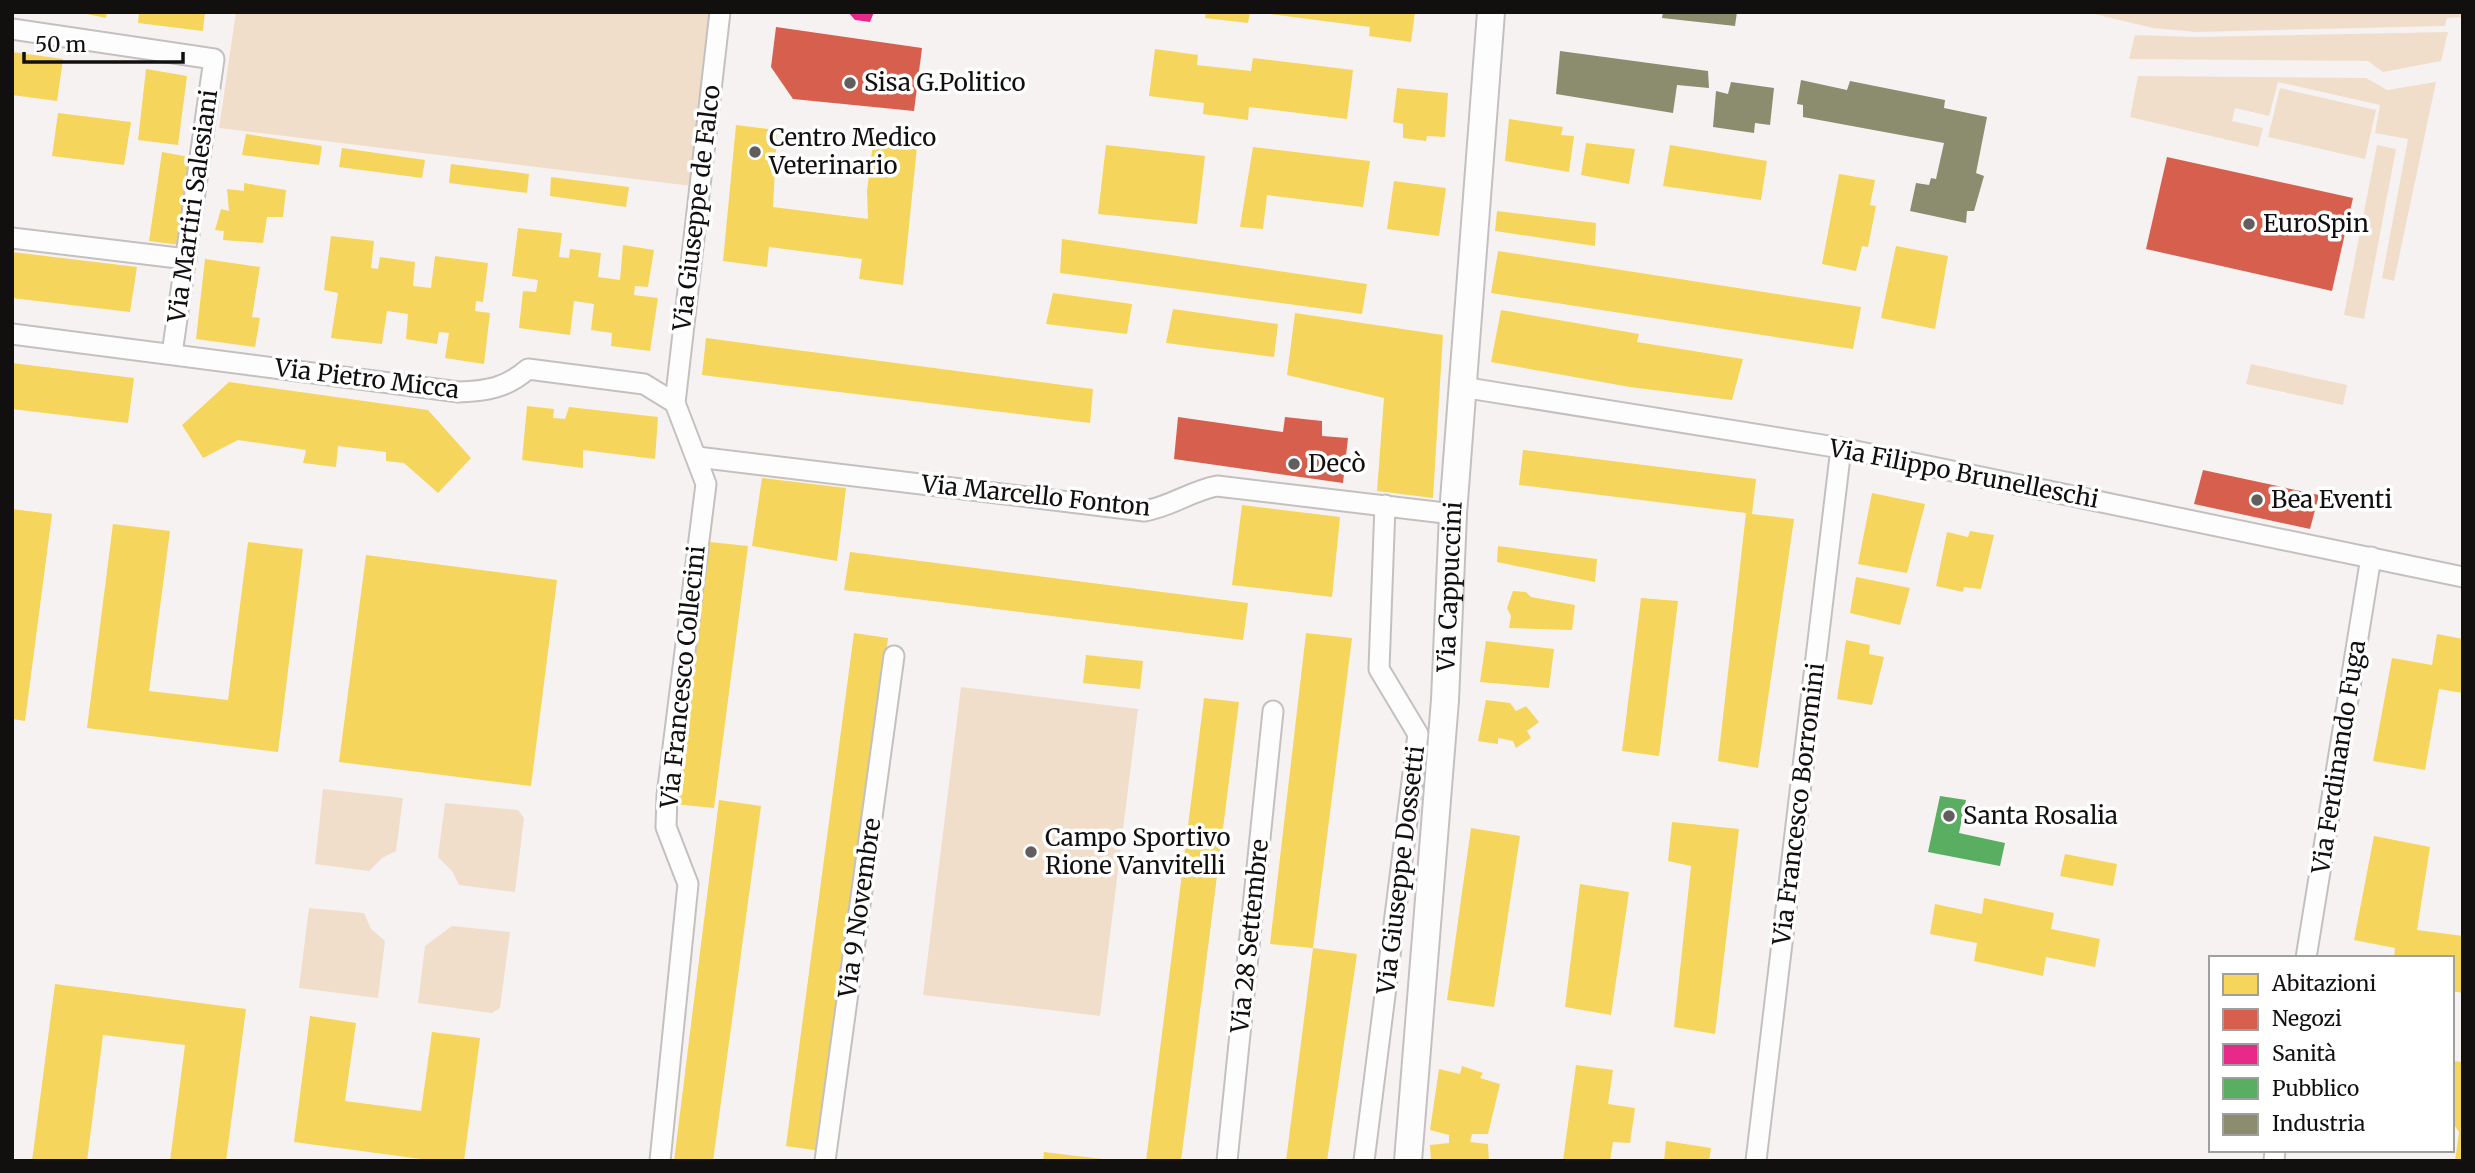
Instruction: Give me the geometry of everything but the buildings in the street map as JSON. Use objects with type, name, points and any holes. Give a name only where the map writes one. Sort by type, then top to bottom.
[{"type":"street","name":"Via Giuseppe de Falco","points":[[675,403],[720,12]]},
{"type":"street","name":"Via Cappuccini","points":[[1408,1161],[1445,700],[1452,514],[1491,12]]},
{"type":"street","name":"Via Martiri Salesiani","points":[[12,29],[214,59],[173,354]]},
{"type":"street","points":[[12,237],[186,259]]},
{"type":"street","name":"Via Pietro Micca","points":[[12,334],[459,392],[488,391],[512,383],[528,369],[643,384],[675,403]]},
{"type":"street","name":"Via Filippo Brunelleschi","points":[[1462,387],[1841,448],[2463,577]]},
{"type":"street","name":"Via Francesco Collecini","points":[[660,1161],[688,884],[666,827],[667,795],[706,484],[675,403]]},
{"type":"street","name":"Via Francesco Borromini","points":[[1756,1161],[1841,448]]},
{"type":"street","name":"Via Marcello Fonton","points":[[697,457],[1144,512],[1165,508],[1197,489],[1217,486],[1452,514]]},
{"type":"street","name":"Via Giuseppe Dossetti","points":[[1364,1161],[1418,734],[1379,669],[1385,505]]},
{"type":"street","name":"Via Ferdinando Fuga","points":[[2306,956],[2371,557]]},
{"type":"street","name":"Via 9 Novembre","points":[[825,1161],[894,656]]},
{"type":"street","name":"Via 28 Settembre","points":[[1227,1161],[1273,711]]},
{"type":"shaded area","points":[[236,12],[716,12],[700,187],[219,128]]},
{"type":"shaded area","points":[[2086,12],[2463,12],[2463,17],[2447,18],[2445,26],[2196,32],[2153,28]]},
{"type":"shaded area","points":[[2448,32],[2441,61],[2383,72],[2368,61],[2129,59],[2135,35],[2193,37]]},
{"type":"shaded area","points":[[2138,76],[2366,78],[2387,90],[2436,82],[2394,281],[2382,278],[2408,139],[2375,133],[2380,105],[2278,82],[2269,116],[2235,108],[2232,121],[2263,128],[2258,147],[2130,117]]},
{"type":"shaded area","points":[[2280,88],[2376,110],[2365,159],[2268,137]]},
{"type":"shaded area","points":[[2377,145],[2396,149],[2364,319],[2344,315]]},
{"type":"shaded area","points":[[2251,364],[2347,385],[2343,405],[2246,384]]},
{"type":"shaded area","name":"Campo Sportivo Rione Vanvitelli","points":[[961,687],[1138,709],[1100,1016],[923,995]]},
{"type":"shaded area","points":[[323,789],[403,798],[396,851],[382,858],[369,871],[315,864]]},
{"type":"shaded area","points":[[445,803],[518,810],[524,818],[515,892],[459,885],[452,871],[438,857]]},
{"type":"shaded area","points":[[309,908],[364,913],[371,929],[385,941],[378,998],[299,988]]},
{"type":"shaded area","points":[[452,926],[510,932],[500,1008],[492,1013],[418,1003],[425,946]]},
{"type":"place","name":"Sisa G.Politico","points":[[850,83]]},
{"type":"place","name":"Centro Medico Veterinario","points":[[755,152]]},
{"type":"place","name":"EuroSpin","points":[[2249,224]]},
{"type":"place","name":"Decò","points":[[1294,464]]},
{"type":"place","name":"Bea Eventi","points":[[2257,500]]},
{"type":"place","name":"Santa Rosalia","points":[[1949,816]]},
{"type":"place","name":"Campo Sportivo Rione Vanvitelli","points":[[1031,852]]}]
